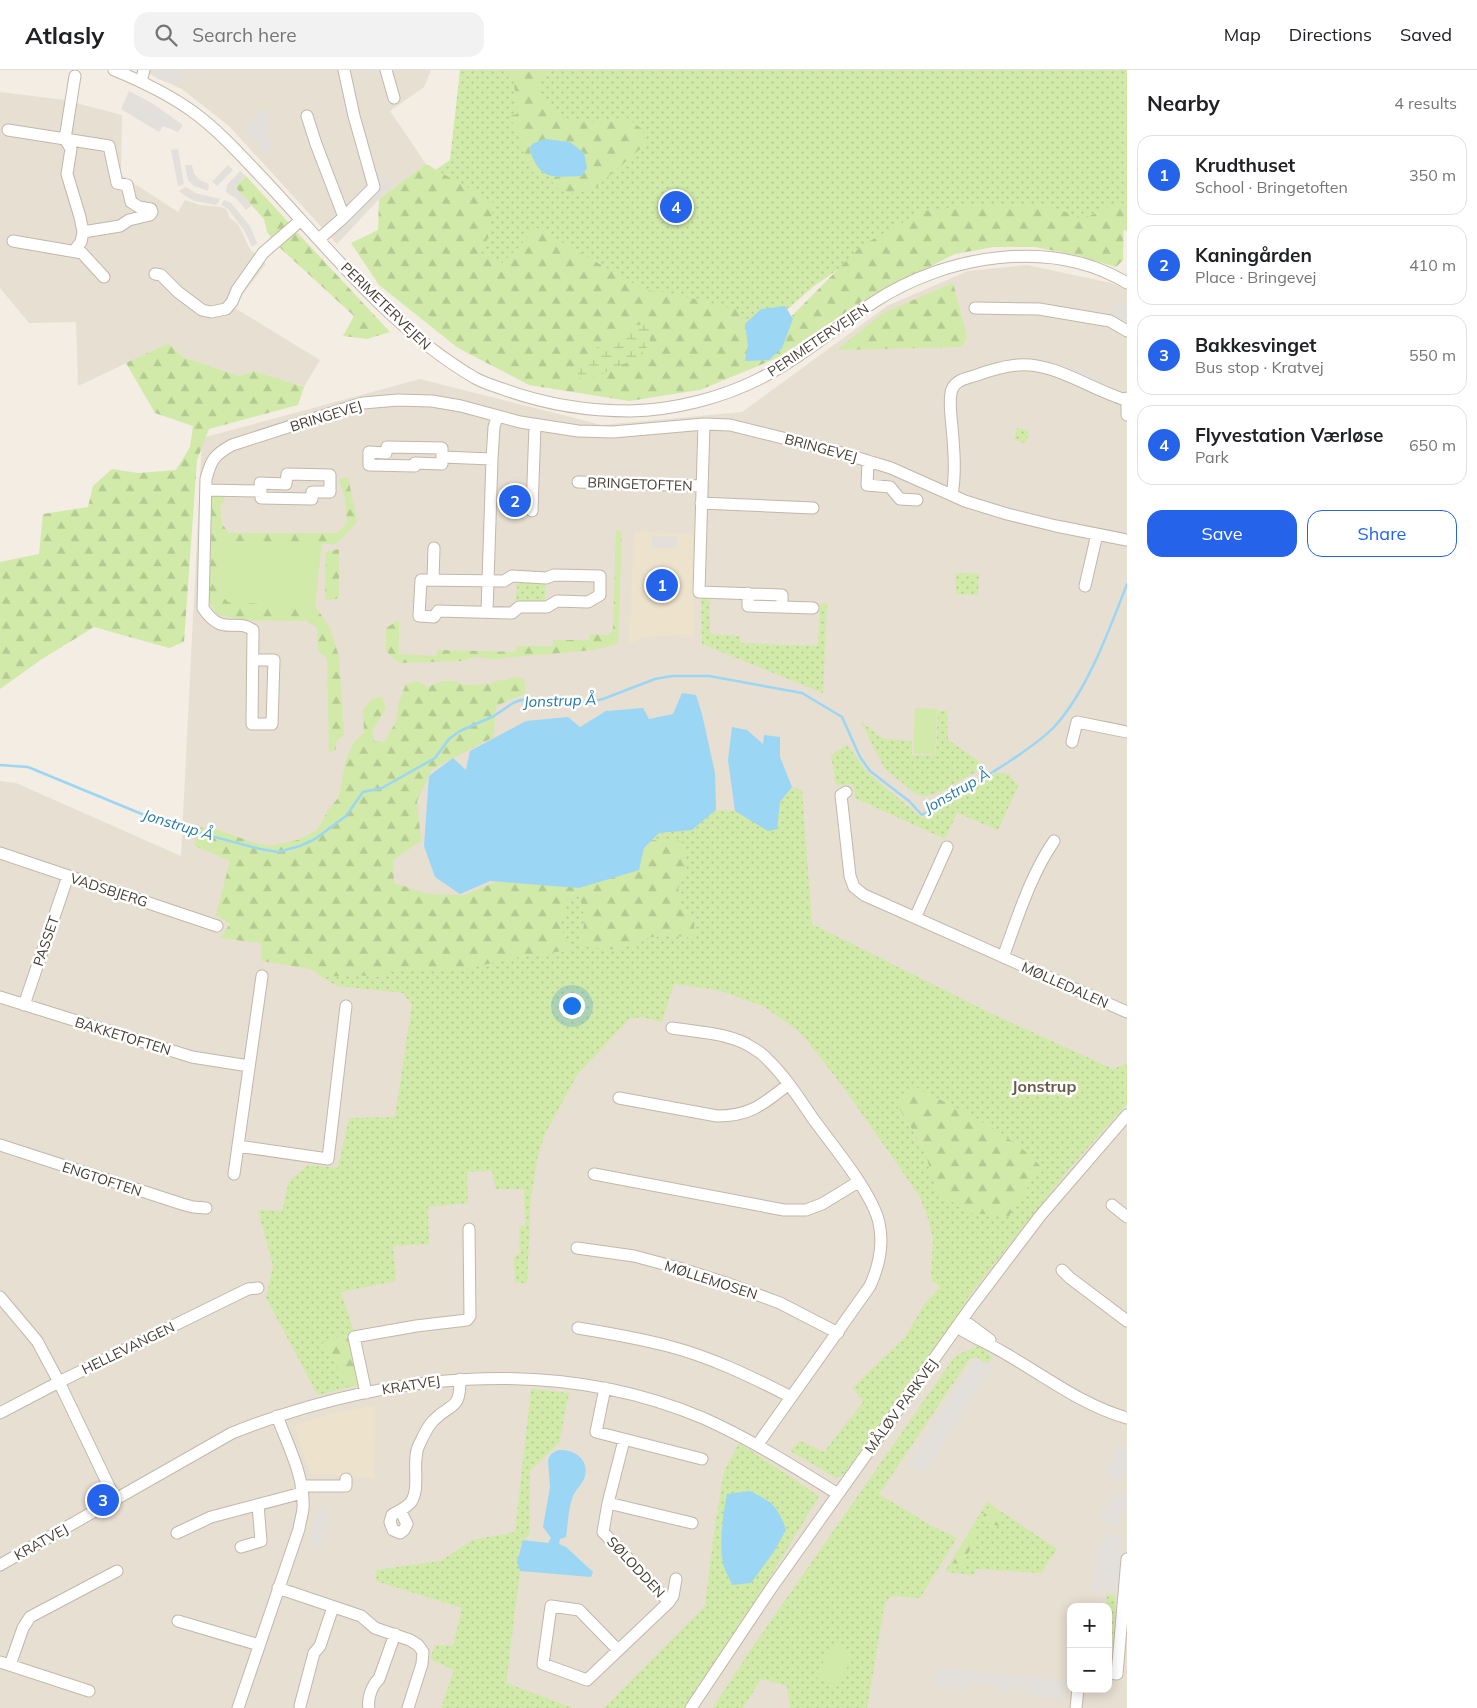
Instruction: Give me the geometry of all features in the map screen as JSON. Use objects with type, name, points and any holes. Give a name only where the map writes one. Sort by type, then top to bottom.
[{"type":"street","name":"PERIMETERVEJEN","points":[[114,70],[141,82],[192,111],[213,129],[407,330],[436,353],[477,380],[538,401],[570,408],[633,411],[662,408],[698,401],[732,391],[760,379],[791,361],[875,302],[904,285],[934,272],[958,265],[1002,258],[1052,259],[1076,263],[1102,271],[1127,283]]},
{"type":"street","points":[[141,82],[144,70]]},
{"type":"street","points":[[319,240],[374,187],[344,70]]},
{"type":"street","points":[[386,70],[394,98]]},
{"type":"street","points":[[74,251],[81,242],[83,232],[66,174],[71,149],[65,139],[75,76]]},
{"type":"street","points":[[307,116],[344,217]]},
{"type":"street","points":[[8,130],[109,146],[117,183],[127,185],[131,202],[139,207],[151,209],[152,212],[150,215],[129,220],[120,226],[83,232]]},
{"type":"street","points":[[155,274],[161,275],[178,292],[202,310],[211,312],[226,309],[263,253],[301,220]]},
{"type":"street","points":[[13,241],[82,253],[104,278]]},
{"type":"street","points":[[975,308],[1039,309],[1110,321],[1127,331]]},
{"type":"street","points":[[952,495],[954,459],[950,408],[951,391],[958,381],[994,369],[1018,365],[1036,365],[1054,370],[1107,394],[1127,399],[1127,415]]},
{"type":"street","name":"BRINGEVEJ","points":[[206,490],[206,479],[211,461],[220,452],[232,445],[363,403],[398,400],[432,401],[461,406],[497,417],[535,425],[578,431],[613,432],[704,424],[758,431],[891,468],[952,495],[1007,514],[1127,540]]},
{"type":"street","points":[[487,612],[492,459],[494,427],[497,417]]},
{"type":"street","name":"BRINGETOFTEN","points":[[704,424],[699,592],[782,595],[782,607],[813,608]]},
{"type":"street","points":[[532,511],[535,425]]},
{"type":"street","points":[[386,447],[442,448],[442,457],[442,464],[415,463],[415,466],[369,465],[369,452],[386,453],[386,447]]},
{"type":"street","points":[[442,457],[492,459]]},
{"type":"street","points":[[868,461],[867,485],[890,487],[900,499],[917,500]]},
{"type":"street","points":[[286,474],[330,475],[330,492],[312,492],[312,499],[261,498],[261,491],[260,483],[286,484],[286,474]]},
{"type":"street","name":"BRINGETOFTEN","points":[[578,482],[702,486]]},
{"type":"street","points":[[254,660],[274,660],[272,724],[252,724],[253,630],[247,627],[225,626],[214,622],[203,608],[206,490],[261,491]]},
{"type":"street","name":"BRINGETOFTEN","points":[[701,503],[813,508]]},
{"type":"street","points":[[1085,586],[1097,534]]},
{"type":"street","points":[[433,580],[434,548]]},
{"type":"street","points":[[554,575],[600,576],[600,595],[588,602],[556,601],[547,607],[519,607],[512,613],[438,611],[434,616],[419,616],[421,580],[433,580],[504,581],[512,576],[546,578],[554,575]]},
{"type":"street","points":[[1072,742],[1077,722],[1127,732]]},
{"type":"street","name":"MØLLEDALEN","points":[[846,792],[841,795],[850,876],[854,887],[864,895],[1127,1012]]},
{"type":"street","points":[[1003,957],[1030,882],[1054,841]]},
{"type":"street","points":[[915,918],[947,847]]},
{"type":"street","name":"VADSBJERG","points":[[0,853],[217,926]]},
{"type":"street","name":"PASSET","points":[[24,1006],[68,876]]},
{"type":"street","points":[[234,1174],[262,976]]},
{"type":"street","name":"BAKKETOFTEN","points":[[0,997],[192,1057],[249,1066]]},
{"type":"street","points":[[238,1146],[328,1159],[346,1006]]},
{"type":"street","points":[[672,1028],[732,1038],[752,1047],[769,1060],[789,1084],[858,1182],[879,1222],[881,1244],[878,1267],[870,1286],[758,1444]]},
{"type":"street","points":[[619,1098],[717,1116],[733,1116],[747,1113],[789,1084]]},
{"type":"street","name":"MÅLØV PARKVEJ","points":[[691,1708],[723,1658],[960,1323],[1040,1216],[1127,1115]]},
{"type":"street","name":"ENGTOFTEN","points":[[0,1145],[188,1206],[206,1208]]},
{"type":"street","points":[[594,1174],[784,1210],[806,1210],[822,1204],[858,1182]]},
{"type":"street","points":[[1112,1205],[1127,1217]]},
{"type":"street","points":[[366,1393],[354,1337],[416,1326],[467,1320],[470,1316],[469,1229]]},
{"type":"street","name":"MØLLEMOSEN","points":[[577,1248],[634,1256],[729,1284],[780,1303],[838,1333]]},
{"type":"street","points":[[1062,1270],[1127,1321]]},
{"type":"street","name":"HELLEVANGEN","points":[[0,1413],[248,1289],[258,1288]]},
{"type":"street","points":[[0,1297],[37,1341],[116,1500]]},
{"type":"street","points":[[960,1323],[986,1336],[1000,1350],[1086,1400],[1127,1418]]},
{"type":"street","points":[[578,1328],[633,1337],[670,1346],[749,1376],[792,1397]]},
{"type":"street","name":"KRATVEJ","points":[[0,1565],[223,1438],[277,1416],[320,1402],[405,1385],[460,1379],[507,1378],[548,1380],[605,1388],[673,1407],[758,1444],[838,1494]]},
{"type":"street","points":[[401,1512],[414,1497],[415,1456],[418,1447],[432,1422],[457,1403],[460,1395],[460,1379]]},
{"type":"street","points":[[605,1388],[596,1432],[702,1459]]},
{"type":"street","points":[[238,1708],[299,1528],[303,1510],[302,1490],[296,1463],[277,1416]]},
{"type":"street","name":"SØLODDEN","points":[[624,1440],[608,1503],[603,1532],[669,1602]]},
{"type":"street","points":[[177,1533],[211,1517],[258,1505],[302,1490],[346,1486],[346,1479]]},
{"type":"street","points":[[608,1503],[692,1523]]},
{"type":"street","points":[[241,1547],[261,1541],[258,1505]]},
{"type":"street","points":[[1112,1673],[1117,1674],[1113,1660],[1127,1559]]},
{"type":"street","points":[[89,1691],[5,1664],[22,1628],[30,1617],[117,1571]]},
{"type":"street","name":"SØLODDEN","points":[[618,1650],[579,1610],[551,1606],[543,1664],[587,1680],[669,1602],[673,1596],[676,1579]]},
{"type":"street","points":[[278,1588],[361,1616],[376,1628],[410,1640],[418,1645],[423,1652],[422,1664],[408,1708]]},
{"type":"street","points":[[300,1706],[314,1653],[320,1646],[333,1607]]},
{"type":"street","points":[[178,1621],[259,1645]]},
{"type":"street","points":[[369,1708],[368,1704],[374,1683],[379,1679],[394,1634]]},
{"type":"street","points":[[1076,1708],[1078,1693]]},
{"type":"shaded area","points":[[140,70],[431,70],[424,87],[390,111],[426,164],[379,199],[337,244],[229,126],[182,89]]},
{"type":"shaded area","points":[[160,70],[175,70],[185,74],[181,83],[176,81],[174,85],[156,78]]},
{"type":"shaded area","points":[[129,91],[152,103],[183,125],[178,132],[163,126],[159,132],[121,109]]},
{"type":"shaded area","points":[[0,92],[65,100],[122,115],[121,175],[178,212],[185,200],[200,205],[226,209],[230,218],[238,224],[250,249],[266,264],[233,307],[320,360],[304,387],[254,371],[239,376],[183,357],[169,343],[78,386],[76,322],[29,323],[0,288]]},
{"type":"shaded area","points":[[266,110],[273,153],[263,152],[256,140],[249,141],[247,123],[253,122],[259,111]]},
{"type":"shaded area","points":[[178,149],[184,184],[178,186],[171,150]]},
{"type":"shaded area","points":[[185,165],[192,165],[194,174],[200,180],[209,184],[208,191],[194,186],[188,180]]},
{"type":"shaded area","points":[[228,165],[233,170],[217,186],[212,182]]},
{"type":"shaded area","points":[[240,171],[246,176],[235,187],[252,205],[246,210],[226,190],[227,185]]},
{"type":"shaded area","points":[[385,178],[390,186],[341,236],[335,230],[380,184],[380,180]]},
{"type":"shaded area","points":[[186,187],[195,193],[221,199],[216,205],[194,201],[179,191]]},
{"type":"shaded area","points":[[224,200],[231,203],[250,226],[257,243],[252,247],[244,230],[228,209],[221,205]]},
{"type":"shaded area","points":[[1027,265],[1111,283],[1127,290],[1127,1708],[0,1708],[0,781],[16,783],[181,856],[202,438],[420,379],[602,425],[742,412],[887,306],[968,271]]},
{"type":"shaded area","points":[[1118,301],[1127,307],[1127,324],[1110,315]]},
{"type":"shaded area","points":[[1075,368],[1101,380],[1098,387],[1072,374]]},
{"type":"shaded area","points":[[634,531],[691,534],[693,536],[693,638],[680,635],[646,637],[629,643]]},
{"type":"shaded area","points":[[652,536],[677,537],[676,548],[652,548]]},
{"type":"shaded area","points":[[976,1357],[993,1368],[986,1379],[983,1377],[979,1382],[982,1384],[969,1404],[965,1402],[961,1409],[964,1411],[924,1473],[908,1463]]},
{"type":"shaded area","points":[[375,1406],[374,1478],[340,1478],[339,1475],[310,1474],[295,1428],[296,1425],[341,1411]]},
{"type":"shaded area","points":[[1121,1445],[1127,1449],[1127,1470],[1119,1482],[1104,1470]]},
{"type":"shaded area","points":[[1116,1490],[1127,1497],[1127,1509],[1120,1508],[1119,1511],[1124,1514],[1116,1527],[1099,1517]]},
{"type":"shaded area","points":[[316,1510],[328,1510],[327,1523],[320,1547],[310,1545]]},
{"type":"shaded area","points":[[1112,1532],[1123,1538],[1123,1547],[1116,1547],[1116,1552],[1121,1552],[1118,1592],[1092,1589],[1096,1552],[1107,1533],[1110,1535]]},
{"type":"shaded area","points":[[935,1668],[1067,1681],[1067,1692],[1065,1700],[1028,1695],[1028,1689],[1010,1687],[1009,1693],[995,1692],[995,1685],[969,1683],[968,1689],[934,1686]]},
{"type":"green space","points":[[460,70],[1127,70],[1127,231],[1113,228],[912,218],[814,286],[740,351],[665,359],[589,359],[515,346],[417,183],[450,160]]},
{"type":"green space","points":[[505,70],[548,70],[540,78],[538,94],[562,117],[592,122],[626,117],[642,129],[646,144],[595,188],[576,194],[558,189],[552,182],[555,177],[582,176],[545,139],[534,143],[529,148],[532,158],[542,172],[536,174],[530,170],[520,137],[509,116],[517,114],[514,82]]},
{"type":"green space","points":[[426,164],[494,203],[488,235],[481,253],[501,264],[519,247],[535,227],[645,290],[671,293],[738,310],[746,324],[745,334],[773,335],[861,246],[924,211],[971,205],[1044,205],[1069,213],[1082,220],[1117,202],[1124,204],[1123,260],[1116,267],[1076,255],[1035,247],[994,247],[955,254],[871,296],[777,358],[700,390],[629,401],[529,385],[458,348],[379,285],[351,243],[378,230],[379,199]],"holes":[[[651,324],[649,345],[635,359]]]},
{"type":"green space","points":[[246,176],[289,223],[273,240],[267,232],[264,219],[235,187]]},
{"type":"green space","points":[[294,229],[390,332],[367,339],[343,336],[354,316],[278,246]]},
{"type":"green space","points":[[953,283],[967,337],[962,347],[837,350],[883,313]]},
{"type":"green space","points":[[651,324],[649,345],[635,359],[587,381],[577,377],[581,364],[596,348],[637,325]]},
{"type":"green space","points":[[169,343],[183,357],[239,376],[254,371],[304,387],[298,405],[209,429],[197,460],[184,642],[169,648],[94,627],[42,659],[0,689],[0,562],[39,554],[43,514],[88,507],[93,486],[112,469],[138,473],[176,470],[190,447],[193,426],[155,413],[126,363]]},
{"type":"green space","points":[[1017,428],[1029,431],[1026,443],[1014,440]]},
{"type":"green space","points":[[348,477],[357,522],[336,544],[223,541],[220,593],[228,602],[315,606],[330,628],[339,657],[344,735],[336,741],[336,749],[329,753],[327,658],[318,651],[317,628],[307,621],[244,620],[217,615],[209,600],[212,494],[224,492],[224,500],[220,506],[222,524],[229,533],[337,533],[347,523],[345,498],[339,479]]},
{"type":"green space","points":[[616,530],[622,531],[618,644],[593,650],[494,659],[474,657],[462,661],[399,663],[386,651],[386,628],[399,620],[399,654],[436,656],[437,650],[516,652],[517,646],[553,646],[553,640],[590,640],[590,634],[608,635],[613,631]]},
{"type":"green space","points":[[223,541],[322,543],[315,606],[228,602],[220,593]]},
{"type":"green space","points":[[339,549],[339,598],[325,601],[326,552]]},
{"type":"green space","points":[[956,573],[979,574],[978,595],[956,594]]},
{"type":"green space","points":[[517,583],[545,583],[545,605],[516,604]]},
{"type":"green space","points":[[710,596],[710,634],[740,636],[741,643],[818,646],[820,604],[827,603],[823,693],[702,644],[701,597]]},
{"type":"green space","points":[[511,677],[524,679],[526,693],[496,706],[494,737],[432,769],[417,801],[421,841],[393,860],[394,883],[428,894],[464,895],[508,877],[647,840],[682,841],[687,870],[678,888],[682,907],[695,919],[693,938],[668,935],[645,938],[620,950],[579,946],[585,920],[579,894],[566,907],[560,927],[571,950],[519,957],[457,971],[398,969],[381,977],[356,975],[322,977],[311,969],[262,961],[261,943],[220,938],[230,924],[216,915],[230,861],[195,846],[195,827],[215,829],[270,846],[298,840],[317,830],[329,809],[339,797],[346,759],[355,741],[364,733],[363,710],[373,698],[382,697],[386,708],[372,731],[374,741],[384,742],[396,722],[399,702],[406,684],[417,681],[427,687],[443,681],[456,681],[464,685],[490,684],[498,680],[506,681]]},
{"type":"green space","points":[[915,708],[937,709],[935,754],[913,753]]},
{"type":"green space","points":[[938,711],[947,711],[948,740],[986,766],[941,792],[925,796],[916,794],[885,769],[861,722],[884,739],[912,741],[912,755],[936,755]]},
{"type":"green space","points":[[847,745],[868,773],[922,818],[996,773],[1009,774],[1014,782],[1019,784],[998,830],[957,813],[945,839],[855,798],[853,784],[836,785],[831,755]]},
{"type":"green space","points":[[792,787],[802,790],[812,924],[988,1012],[1113,1069],[1127,1063],[1127,1104],[1069,1169],[966,1300],[964,1307],[847,1468],[848,1473],[836,1478],[790,1451],[800,1441],[824,1452],[863,1402],[853,1388],[905,1337],[925,1303],[940,1287],[931,1280],[933,1238],[928,1218],[920,1197],[849,1095],[810,1044],[796,1029],[763,1006],[718,990],[674,984],[662,1022],[643,1017],[629,1019],[577,1075],[545,1134],[538,1156],[531,1197],[527,1283],[515,1283],[514,1257],[520,1254],[519,1227],[525,1225],[524,1189],[496,1189],[492,1171],[467,1172],[468,1203],[428,1207],[429,1244],[393,1246],[396,1281],[341,1292],[354,1332],[323,1342],[345,1381],[358,1385],[318,1395],[266,1298],[273,1265],[258,1210],[282,1211],[289,1181],[308,1165],[338,1168],[349,1118],[395,1117],[412,1005],[403,993],[337,986],[322,977],[356,975],[381,977],[398,969],[425,969],[571,950],[560,927],[566,907],[580,894],[585,920],[579,945],[620,950],[645,938],[668,935],[693,938],[695,919],[682,907],[678,888],[687,870],[651,841],[659,833],[692,830],[716,810],[735,811],[768,830],[780,802]],"holes":[[[912,1085],[924,1149],[895,1102]]]},
{"type":"green space","points":[[912,1085],[997,1131],[1028,1154],[1041,1167],[1009,1216],[971,1213],[937,1193],[924,1148],[895,1102]]},
{"type":"green space","points":[[348,1334],[358,1385],[345,1381],[322,1342]]},
{"type":"green space","points":[[979,1346],[993,1357],[987,1364],[976,1357],[969,1360],[879,1494],[930,1525],[957,1538],[920,1598],[892,1596],[885,1602],[867,1708],[790,1708],[787,1686],[761,1679],[743,1708],[713,1708],[754,1645],[953,1359],[959,1354]]},
{"type":"green space","points":[[531,1389],[569,1393],[559,1443],[530,1471],[529,1535],[523,1542],[518,1556],[520,1571],[506,1683],[573,1708],[441,1708],[454,1670],[430,1659],[435,1645],[453,1646],[462,1608],[376,1581],[376,1570],[441,1561],[472,1540],[515,1532]]},
{"type":"green space","points":[[739,1443],[819,1496],[749,1612],[686,1708],[604,1708],[705,1606],[724,1472]]},
{"type":"green space","points":[[987,1502],[1057,1549],[1041,1573],[976,1569],[974,1575],[945,1572]]},
{"type":"green space","points":[[987,1508],[1001,1516],[999,1526],[981,1521]]},
{"type":"green space","points":[[970,1530],[978,1533],[963,1564],[951,1563]]},
{"type":"green space","points":[[1107,1594],[1116,1595],[1112,1648],[1112,1603],[1106,1603]]},
{"type":"green space","points":[[834,1644],[854,1656],[835,1688],[815,1676]]},
{"type":"water","points":[[545,139],[570,142],[584,153],[587,168],[582,176],[562,177],[542,172],[533,159],[529,148],[534,143]]},
{"type":"water","points":[[785,306],[793,319],[782,348],[769,360],[745,361],[748,345],[745,324],[761,309]]},
{"type":"water","points":[[682,693],[696,695],[702,714],[715,773],[716,810],[692,830],[659,833],[644,848],[639,870],[579,888],[490,881],[460,894],[435,877],[424,846],[429,776],[453,758],[466,770],[470,751],[526,721],[568,717],[580,727],[606,711],[643,708],[649,719],[673,714]]},
{"type":"water","points":[[732,727],[747,730],[763,744],[764,735],[780,737],[780,757],[792,787],[780,802],[777,829],[768,831],[735,811],[728,760]]},
{"type":"water","points":[[558,1450],[570,1451],[580,1457],[586,1472],[584,1479],[574,1493],[566,1537],[560,1539],[559,1544],[566,1547],[593,1572],[591,1577],[520,1571],[517,1562],[523,1540],[548,1543],[551,1538],[543,1527],[550,1487],[548,1460],[551,1454]]},
{"type":"water","points":[[750,1491],[764,1498],[777,1510],[786,1530],[775,1550],[751,1583],[732,1585],[724,1567],[721,1550],[727,1494]]},
{"type":"waterway","name":"Jonstrup Å","points":[[0,765],[28,767],[166,824],[278,852],[300,846],[315,839],[346,816],[363,792],[382,788],[435,758],[449,739],[460,731],[494,716],[513,703],[521,700],[586,702],[603,699],[655,679],[672,676],[709,676],[802,693],[842,717],[860,757],[870,771],[909,801],[922,815],[1010,761],[1055,726],[1067,712],[1097,658],[1127,584]]},
{"type":"place","name":"Flyvestation Værløse","points":[[676,207]]},
{"type":"place","name":"Kaningården","points":[[515,501]]},
{"type":"place","name":"Krudthuset","points":[[662,585]]},
{"type":"place","name":"Bakkesvinget","points":[[103,1500]]},
{"type":"district","name":"Jonstrup","points":[[1044,1086]]}]
